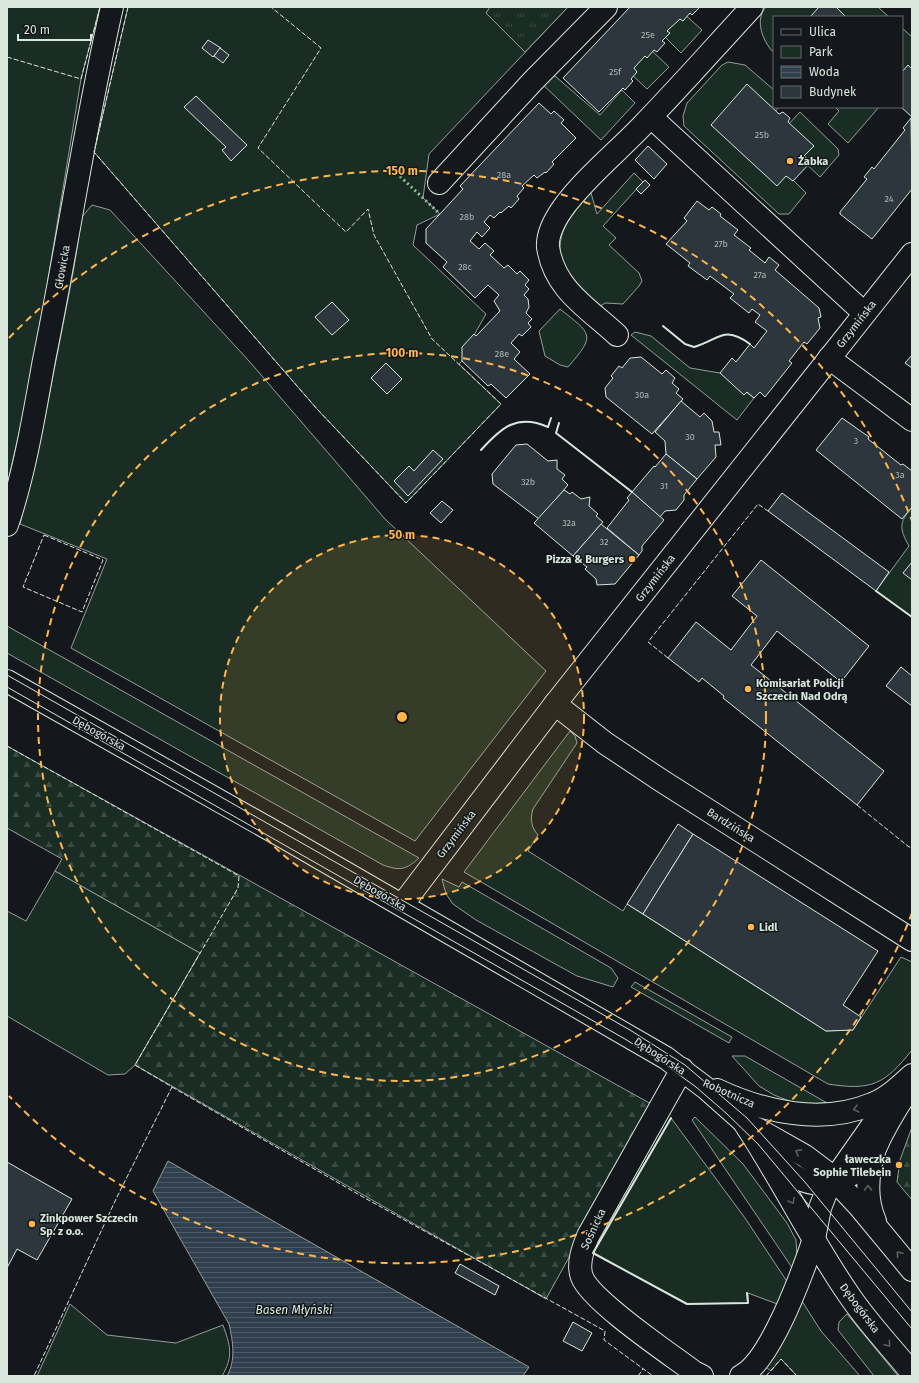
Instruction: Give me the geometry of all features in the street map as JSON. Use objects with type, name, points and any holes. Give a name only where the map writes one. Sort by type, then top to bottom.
[{"type":"street","name":"Głowicka","points":[[7,525],[25,458],[55,305],[96,77],[112,7]]},
{"type":"street","points":[[439,183],[534,81],[606,7]]},
{"type":"street","points":[[617,335],[568,292],[557,277],[548,245],[554,223],[564,207],[752,7]]},
{"type":"street","points":[[650,117],[864,313]]},
{"type":"street","name":"Grzymińska","points":[[402,905],[555,704],[912,254]]},
{"type":"street","points":[[829,358],[912,420]]},
{"type":"street","name":"Dębogórska","points":[[7,681],[402,905],[624,1033],[682,1069],[743,1121],[805,1156],[834,1180],[912,1270]]},
{"type":"street","name":"Bardzińska","points":[[555,704],[605,743],[662,781],[894,926],[912,940]]},
{"type":"street","name":"Robotnicza","points":[[682,1069],[735,1098],[769,1109],[808,1114],[843,1112],[873,1104],[896,1090],[912,1076]]},
{"type":"street","name":"Sośnicka","points":[[682,1069],[588,1236],[581,1258],[580,1268],[582,1278],[596,1295],[631,1325],[694,1372],[702,1376]]},
{"type":"street","name":"Robotnicza","points":[[834,1180],[880,1113],[912,1076]]},
{"type":"street","points":[[885,1238],[874,1220],[869,1204],[868,1178],[874,1152],[890,1118],[912,1084]]},
{"type":"street","name":"Dębogórska","points":[[743,1121],[849,1295],[912,1373]]},
{"type":"street","name":"Dębogórska","points":[[758,1144],[784,1170],[799,1179],[816,1183],[834,1180]]},
{"type":"street","points":[[741,1376],[755,1367],[798,1284],[814,1239],[822,1202],[834,1180],[861,1168],[874,1152]]},
{"type":"green space","points":[[7,7],[100,7],[81,79],[33,371],[7,486]]},
{"type":"green space","points":[[128,7],[568,7],[429,154],[423,198],[440,214],[417,225],[413,245],[486,314],[465,351],[462,361],[459,364],[501,404],[406,503],[317,409],[94,152]]},
{"type":"green space","points":[[490,7],[568,7],[525,52],[486,13]]},
{"type":"green space","points":[[766,7],[878,7],[888,16],[773,16],[773,52],[766,43],[761,31],[760,24],[762,12]]},
{"type":"green space","points":[[682,12],[702,30],[681,53],[662,34]]},
{"type":"green space","points":[[903,29],[912,37],[912,67],[903,78]]},
{"type":"green space","points":[[649,48],[669,67],[647,89],[628,71]]},
{"type":"green space","points":[[728,62],[745,65],[773,89],[773,108],[778,108],[773,114],[787,126],[800,112],[838,149],[839,155],[820,177],[801,159],[787,174],[806,193],[789,214],[779,214],[684,126],[683,116],[687,103],[722,65]]},
{"type":"green space","points":[[555,76],[600,115],[622,90],[635,103],[601,140],[540,82],[546,78]]},
{"type":"green space","points":[[836,108],[878,108],[848,143],[828,124],[839,111]]},
{"type":"green space","points":[[634,173],[643,182],[603,226],[616,238],[609,245],[639,273],[642,281],[623,304],[605,303],[599,307],[578,289],[568,277],[560,252],[563,231],[568,221],[591,193],[597,214]]},
{"type":"green space","points":[[92,205],[110,210],[249,361],[385,519],[546,671],[415,841],[71,648],[107,559],[20,524],[43,427],[73,273],[82,217]]},
{"type":"green space","points":[[560,309],[584,330],[586,335],[586,341],[583,348],[568,367],[560,365],[545,356],[539,331]]},
{"type":"green space","points":[[635,332],[651,336],[690,368],[720,373],[754,398],[737,420],[631,335]]},
{"type":"green space","points":[[912,507],[912,617],[876,591],[909,546],[903,535],[902,526],[905,517]]},
{"type":"green space","points":[[7,626],[419,858],[410,865],[398,869],[383,865],[7,653]]},
{"type":"green space","points":[[570,731],[575,736],[577,743],[533,809],[532,823],[538,835],[528,851],[623,911],[627,904],[826,1031],[853,1030],[901,957],[912,962],[912,1050],[894,1071],[885,1078],[867,1085],[843,1086],[828,1084],[464,872]]},
{"type":"green space","points":[[7,746],[653,1105],[546,1299],[135,1065],[200,953],[55,871],[62,859],[7,828]]},
{"type":"green space","points":[[55,871],[200,953],[135,1065],[125,1074],[108,1075],[7,1016],[7,911],[26,921]]},
{"type":"green space","points":[[442,879],[459,887],[462,882],[611,968],[618,978],[613,987],[577,976],[476,920],[453,904],[446,894]]},
{"type":"green space","points":[[635,982],[732,1037],[729,1043],[631,987]]},
{"type":"green space","points":[[732,1056],[745,1056],[827,1103],[797,1104],[774,1095],[759,1086]]},
{"type":"green space","points":[[695,1117],[743,1164],[787,1223],[796,1240],[797,1256],[793,1269],[692,1120]]},
{"type":"green space","points":[[671,1118],[745,1218],[788,1283],[780,1305],[748,1293],[748,1303],[687,1304],[593,1253]]},
{"type":"green space","points":[[912,1127],[912,1200],[897,1182],[900,1160]]},
{"type":"green space","points":[[800,1298],[821,1331],[860,1376],[797,1376],[781,1359],[771,1371],[763,1365]]},
{"type":"green space","points":[[70,1304],[107,1335],[176,1343],[223,1325],[230,1350],[226,1369],[222,1376],[37,1376]]},
{"type":"green space","points":[[847,1314],[898,1376],[874,1376],[838,1330],[839,1322]]},
{"type":"water","name":"Basen Młyński","points":[[168,1161],[529,1367],[523,1376],[227,1376],[233,1357],[229,1324],[153,1191]]},
{"type":"building","points":[[630,7],[700,7],[692,15],[690,13],[683,21],[680,19],[667,31],[670,33],[662,41],[665,43],[657,52],[654,50],[647,58],[645,56],[634,68],[637,72],[631,79],[633,81],[625,90],[623,88],[599,112],[563,78]]},
{"type":"building","points":[[819,7],[836,7],[845,16],[811,16]]},
{"type":"building","points":[[208,40],[221,48],[213,57],[202,48]]},
{"type":"building","points":[[220,48],[229,55],[223,63],[214,56]]},
{"type":"building","points":[[908,65],[912,69],[912,117],[902,108],[903,71]]},
{"type":"building","points":[[747,84],[779,114],[783,112],[790,118],[788,122],[814,146],[804,156],[811,162],[793,181],[786,176],[777,186],[711,125]]},
{"type":"building","points":[[196,96],[247,145],[231,161],[222,150],[226,147],[184,107]]},
{"type":"building","points":[[539,103],[551,114],[554,111],[564,120],[561,123],[576,138],[552,162],[554,164],[546,173],[545,172],[537,178],[534,175],[522,186],[524,188],[517,196],[519,199],[511,208],[509,206],[494,218],[490,215],[484,222],[490,228],[482,237],[477,232],[470,241],[479,249],[485,243],[494,251],[490,255],[504,268],[508,265],[517,274],[520,271],[529,280],[525,285],[529,289],[524,295],[528,299],[529,307],[526,313],[532,319],[528,323],[531,327],[522,336],[519,334],[511,343],[520,352],[514,359],[530,374],[506,398],[491,384],[488,386],[462,361],[462,347],[474,334],[476,336],[500,311],[494,301],[499,295],[488,285],[475,298],[443,267],[447,262],[426,243],[426,229],[463,189],[460,186]]},
{"type":"building","points":[[911,118],[912,189],[872,239],[840,214],[840,212],[867,179],[864,177],[872,167],[874,169],[905,130],[903,128]]},
{"type":"building","points":[[648,146],[667,164],[654,179],[635,160]]},
{"type":"building","points":[[645,180],[650,185],[641,194],[636,189]]},
{"type":"building","points":[[697,201],[709,210],[712,207],[721,214],[720,216],[738,230],[734,235],[751,248],[749,250],[765,263],[769,257],[779,265],[775,270],[819,308],[821,317],[818,318],[820,328],[807,344],[804,342],[789,361],[792,363],[765,397],[760,392],[754,398],[747,392],[744,395],[720,373],[732,358],[736,362],[750,344],[754,348],[767,331],[755,322],[760,315],[752,309],[749,313],[730,298],[734,294],[710,276],[707,280],[688,266],[690,263],[666,244],[687,221],[684,218]]},
{"type":"building","points":[[332,302],[349,320],[332,335],[315,317]]},
{"type":"building","points":[[912,355],[912,368],[905,363]]},
{"type":"building","points":[[641,357],[662,374],[666,370],[675,378],[672,383],[679,389],[676,393],[683,399],[652,434],[606,397],[605,388],[613,378],[611,376],[619,366],[622,368],[630,358]]},
{"type":"building","points":[[386,363],[402,379],[387,394],[371,378]]},
{"type":"building","points":[[681,401],[700,417],[704,413],[712,421],[714,432],[719,432],[721,445],[715,445],[716,457],[697,479],[666,454],[665,441],[655,432]]},
{"type":"building","points":[[842,418],[869,437],[868,439],[901,465],[903,464],[912,471],[912,507],[902,519],[816,450]]},
{"type":"building","points":[[527,444],[548,461],[557,460],[557,469],[565,475],[562,479],[568,485],[539,519],[493,484],[492,474],[516,445]]},
{"type":"building","points":[[433,450],[443,459],[408,496],[394,481],[409,466],[414,471]]},
{"type":"building","points":[[666,454],[697,479],[684,495],[684,500],[676,510],[665,511],[660,517],[632,492]]},
{"type":"building","points":[[564,490],[570,494],[572,492],[581,499],[590,497],[589,506],[598,514],[596,516],[603,522],[573,556],[534,523]]},
{"type":"building","points":[[632,492],[664,520],[642,546],[642,551],[639,555],[607,528],[629,500],[627,498]]},
{"type":"building","points":[[782,493],[889,572],[876,591],[768,511]]},
{"type":"building","points":[[442,501],[453,510],[441,523],[430,513]]},
{"type":"building","points":[[601,524],[639,555],[615,584],[597,585],[596,579],[585,569],[587,567],[573,556]]},
{"type":"building","name":"Komisariat Policji Szczecin Nad Odrą","points":[[761,560],[869,646],[841,682],[777,631],[751,665],[884,771],[857,805],[723,698],[724,696],[702,678],[699,682],[668,658],[696,622],[731,650],[757,616],[732,596]]},
{"type":"building","points":[[912,562],[912,580],[903,573]]},
{"type":"building","points":[[901,667],[912,676],[912,706],[886,686]]},
{"type":"building","points":[[678,824],[693,834],[643,914],[627,904]]},
{"type":"building","name":"Lidl","points":[[693,834],[878,951],[843,1005],[861,1017],[853,1030],[826,1031],[643,914]]},
{"type":"building","name":"Zinkpower Szczecin Sp. z o.o.","points":[[7,1162],[72,1199],[37,1260],[17,1249],[7,1268]]},
{"type":"building","points":[[460,1264],[499,1286],[495,1295],[455,1273]]},
{"type":"building","points":[[573,1322],[592,1333],[582,1351],[563,1341]]},
{"type":"tram line","points":[[7,675],[630,1030],[685,1065],[747,1118],[804,1181],[912,1312]]},
{"type":"tram line","points":[[7,687],[625,1039],[663,1063],[696,1087],[758,1144],[912,1329]]},
{"type":"hedge","points":[[389,166],[440,214]]},
{"type":"fence","points":[[7,57],[81,79],[100,7]]},
{"type":"fence","points":[[128,7],[94,152],[317,409],[406,503],[501,404],[432,339],[374,235],[368,209],[346,232],[258,148],[321,48],[271,7]]},
{"type":"fence","points":[[668,658],[648,642],[758,504],[768,511]]},
{"type":"fence","points":[[44,535],[103,560],[82,612],[23,587],[44,535]]},
{"type":"fence","points":[[7,746],[239,876],[238,888],[135,1065],[172,1087],[116,1199],[34,1376]]},
{"type":"fence","points":[[857,805],[909,847],[912,847]]},
{"type":"fence","points":[[172,1087],[363,1197],[605,1331],[604,1340],[653,1376]]},
{"type":"fence","points":[[766,1376],[781,1359],[797,1376]]},
{"type":"fence","points":[[638,1376],[643,1369]]},
{"type":"wall","points":[[663,326],[685,344],[694,347],[722,335],[728,334],[741,338],[750,344]]},
{"type":"wall","points":[[481,450],[496,435],[510,425],[518,422],[527,422],[537,423],[548,427],[551,418]]},
{"type":"wall","points":[[559,423],[556,433],[632,492]]},
{"type":"wall","points":[[876,591],[912,617]]},
{"type":"wall","points":[[671,1118],[593,1253],[687,1304],[748,1303],[747,1293]]},
{"type":"place","name":"Żabka","points":[[790,161]]},
{"type":"place","name":"Pizza & Burgers","points":[[632,559]]},
{"type":"place","name":"Komisariat Policji Szczecin Nad Odrą","points":[[748,689]]},
{"type":"place","name":"Lidl","points":[[751,927]]},
{"type":"place","name":"ławeczka Sophie Tilebein","points":[[899,1165]]},
{"type":"place","name":"Zinkpower Szczecin Sp. z o.o.","points":[[32,1224]]}]
